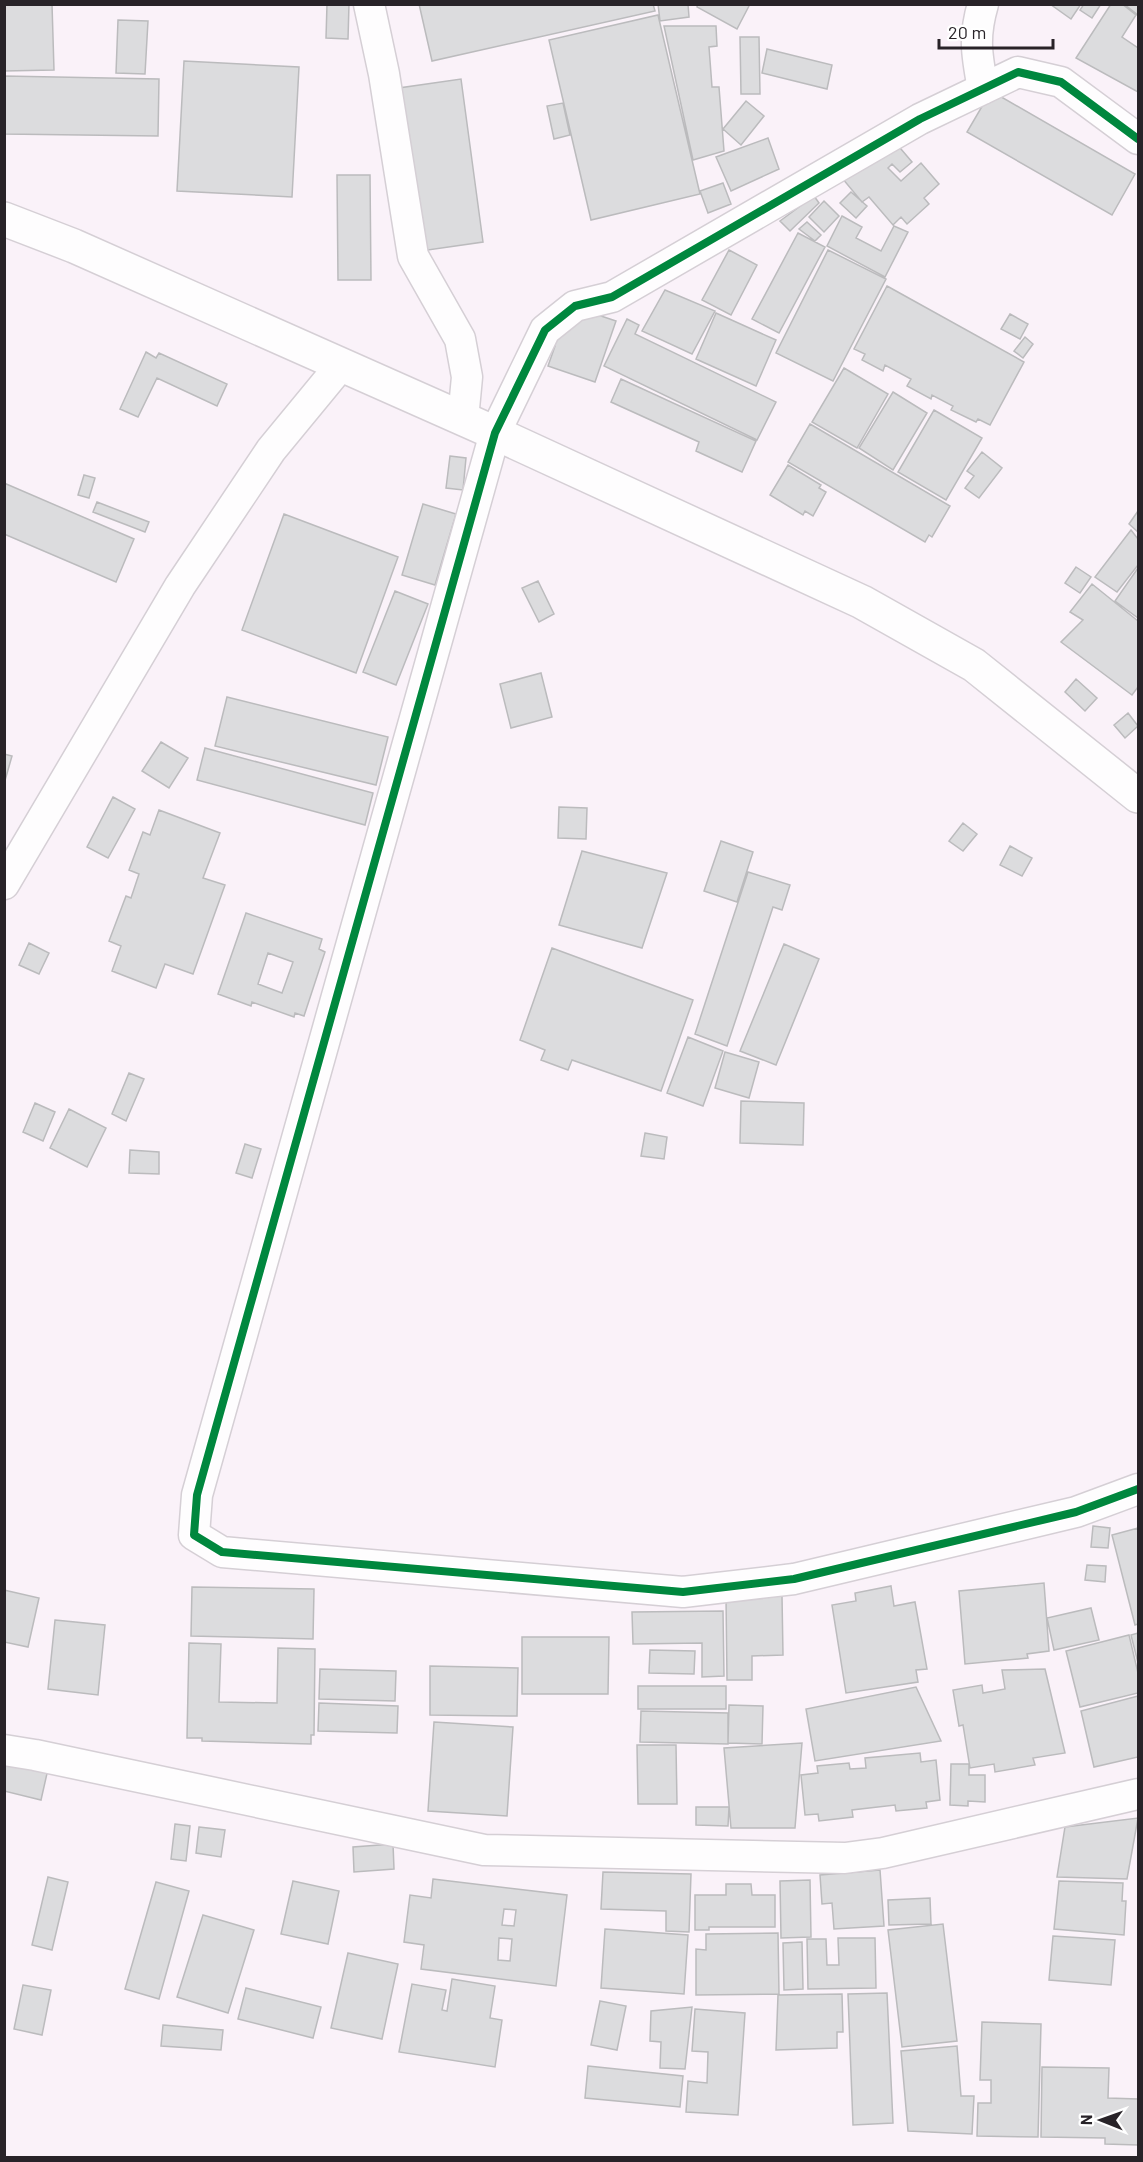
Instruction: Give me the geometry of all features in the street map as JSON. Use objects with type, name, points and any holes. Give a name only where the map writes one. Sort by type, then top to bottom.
[{"type":"street","points":[[369,4],[384,74],[413,256],[460,339],[466,377],[463,419]]},
{"type":"street","points":[[983,4],[976,52],[983,88]]},
{"type":"street","points":[[1138,139],[1061,82],[1018,72],[920,118],[612,297],[576,306],[545,330],[495,433],[197,1495],[194,1535],[222,1552],[683,1592],[794,1579],[1076,1512],[1138,1489]]},
{"type":"street","points":[[4,219],[74,246],[495,433],[862,602],[974,665],[1138,796]]},
{"type":"street","points":[[4,884],[180,585],[271,450],[341,365]]},
{"type":"street","points":[[4,1750],[484,1850],[845,1858],[883,1853],[1138,1794]]},
{"type":"building","points":[[4,4],[52,4],[54,70],[4,71]]},
{"type":"building","points":[[327,4],[349,4],[348,39],[326,38]]},
{"type":"building","points":[[419,4],[653,4],[655,11],[432,61]]},
{"type":"building","points":[[658,4],[688,4],[689,17],[660,21]]},
{"type":"building","points":[[698,4],[750,4],[737,29],[697,7]]},
{"type":"building","points":[[1050,4],[1081,4],[1071,19]]},
{"type":"building","points":[[1084,4],[1101,4],[1092,18],[1080,10]]},
{"type":"building","points":[[1111,4],[1122,4],[1136,15],[1122,37],[1138,48],[1138,92],[1076,58]]},
{"type":"building","points":[[1124,4],[1138,4],[1138,15]]},
{"type":"building","points":[[658,15],[700,194],[591,220],[549,40]]},
{"type":"building","points":[[118,20],[148,21],[145,74],[116,73]]},
{"type":"building","points":[[664,26],[716,26],[717,46],[709,47],[712,87],[719,87],[724,151],[693,160]]},
{"type":"building","points":[[740,37],[759,37],[760,94],[741,94]]},
{"type":"building","points":[[767,49],[832,65],[827,89],[762,73]]},
{"type":"building","points":[[184,61],[299,67],[292,197],[177,191]]},
{"type":"building","points":[[4,76],[159,79],[158,136],[4,134]]},
{"type":"building","points":[[461,79],[483,242],[421,251],[399,88]]},
{"type":"building","points":[[991,91],[1135,174],[1112,215],[967,132]]},
{"type":"building","points":[[746,101],[764,116],[741,145],[723,129]]},
{"type":"building","points":[[563,103],[570,135],[554,139],[547,106]]},
{"type":"building","points":[[768,138],[779,169],[731,191],[716,157]]},
{"type":"building","points":[[895,142],[912,162],[900,172],[892,164],[888,168],[901,181],[921,163],[939,184],[924,198],[929,204],[907,224],[901,217],[893,225],[869,197],[862,202],[842,178]]},
{"type":"building","points":[[337,175],[370,175],[371,280],[338,280]]},
{"type":"building","points":[[723,183],[731,204],[708,213],[700,191]]},
{"type":"building","points":[[851,192],[867,206],[856,218],[840,203]]},
{"type":"building","points":[[814,196],[819,203],[790,231],[780,221]]},
{"type":"building","points":[[824,201],[839,216],[824,232],[809,217]]},
{"type":"building","points":[[842,216],[862,227],[856,238],[881,251],[894,226],[908,232],[885,277],[827,246]]},
{"type":"building","points":[[807,222],[821,235],[815,241],[799,229]]},
{"type":"building","points":[[798,233],[825,247],[779,333],[752,319]]},
{"type":"building","points":[[729,250],[757,265],[731,315],[702,300]]},
{"type":"building","points":[[828,250],[886,279],[833,381],[776,353]]},
{"type":"building","points":[[887,286],[1024,362],[990,425],[978,419],[976,422],[951,410],[953,406],[932,395],[931,399],[907,386],[911,379],[885,365],[883,371],[862,360],[865,354],[854,349]]},
{"type":"building","points":[[665,290],[715,311],[692,354],[642,331]]},
{"type":"building","points":[[568,305],[616,321],[595,382],[548,366],[555,346],[547,344]]},
{"type":"building","points":[[716,313],[776,340],[756,386],[696,359]]},
{"type":"building","points":[[1010,314],[1028,324],[1020,339],[1001,329]]},
{"type":"building","points":[[627,319],[639,325],[635,334],[776,402],[757,440],[604,366]]},
{"type":"building","points":[[1025,337],[1033,344],[1023,358],[1014,351]]},
{"type":"building","points":[[146,352],[156,358],[159,353],[227,384],[217,406],[157,378],[138,417],[120,409]]},
{"type":"building","points":[[844,368],[888,394],[857,448],[812,422]]},
{"type":"building","points":[[621,379],[756,441],[742,472],[696,451],[699,442],[611,402]]},
{"type":"building","points":[[893,392],[927,413],[893,470],[859,448]]},
{"type":"building","points":[[934,410],[982,438],[946,500],[898,472]]},
{"type":"building","points":[[810,424],[950,506],[932,537],[929,535],[925,542],[788,462]]},
{"type":"building","points":[[982,452],[1002,468],[979,498],[965,488],[974,476],[967,471]]},
{"type":"building","points":[[450,456],[466,458],[463,490],[446,488]]},
{"type":"building","points":[[788,465],[821,485],[819,488],[826,492],[813,516],[805,511],[803,515],[770,495]]},
{"type":"building","points":[[84,475],[95,478],[89,498],[78,495]]},
{"type":"building","points":[[4,483],[134,539],[116,582],[4,534]]},
{"type":"building","points":[[97,502],[149,522],[145,532],[93,512]]},
{"type":"building","points":[[423,504],[456,514],[435,585],[402,575]]},
{"type":"building","points":[[1138,511],[1138,532],[1129,524]]},
{"type":"building","points":[[284,514],[398,557],[356,673],[242,630]]},
{"type":"building","points":[[1131,530],[1138,539],[1138,565],[1117,592],[1095,577]]},
{"type":"building","points":[[1076,567],[1091,577],[1080,593],[1065,583]]},
{"type":"building","points":[[1138,568],[1138,618],[1115,601]]},
{"type":"building","points":[[538,581],[554,614],[539,622],[522,588]]},
{"type":"building","points":[[1092,584],[1138,621],[1138,687],[1132,695],[1061,642],[1083,620],[1070,612]]},
{"type":"building","points":[[395,591],[428,604],[396,685],[363,672]]},
{"type":"building","points":[[541,673],[552,717],[511,728],[500,684]]},
{"type":"building","points":[[1076,679],[1097,698],[1085,711],[1065,692]]},
{"type":"building","points":[[227,697],[388,737],[376,785],[215,746]]},
{"type":"building","points":[[1128,713],[1138,726],[1125,738],[1114,725]]},
{"type":"building","points":[[161,742],[188,758],[169,788],[142,771]]},
{"type":"building","points":[[205,748],[373,793],[365,825],[197,780]]},
{"type":"building","points":[[4,754],[12,756],[4,784]]},
{"type":"building","points":[[113,797],[135,809],[108,858],[87,847]]},
{"type":"building","points":[[559,807],[587,808],[586,839],[558,838]]},
{"type":"building","points":[[159,810],[220,833],[203,878],[225,885],[193,974],[165,964],[156,988],[112,971],[121,946],[109,941],[126,896],[131,898],[139,874],[129,870],[143,832],[150,835]]},
{"type":"building","points":[[963,823],[977,834],[963,851],[949,841]]},
{"type":"building","points":[[721,841],[753,852],[737,902],[704,891]]},
{"type":"building","points":[[1010,846],[1032,858],[1022,876],[1000,865]]},
{"type":"building","points":[[582,851],[667,873],[642,948],[559,925]]},
{"type":"building","points":[[748,872],[790,885],[782,910],[773,907],[727,1046],[695,1034]]},
{"type":"building","points":[[246,913],[322,939],[319,949],[325,952],[304,1016],[295,1013],[294,1017],[252,1002],[251,1006],[218,994]],"holes":[[[268,953],[293,962],[282,993],[258,984]]]},
{"type":"building","points":[[29,943],[49,953],[39,974],[19,965]]},
{"type":"building","points":[[784,944],[819,959],[776,1065],[740,1051]]},
{"type":"building","points":[[552,948],[693,1000],[661,1091],[572,1060],[568,1070],[541,1060],[545,1050],[520,1040]]},
{"type":"building","points":[[688,1037],[723,1051],[703,1106],[667,1093]]},
{"type":"building","points":[[725,1052],[759,1062],[749,1098],[715,1088]]},
{"type":"building","points":[[129,1073],[144,1079],[126,1121],[112,1114]]},
{"type":"building","points":[[741,1101],[804,1103],[803,1145],[740,1143]]},
{"type":"building","points":[[35,1103],[55,1112],[43,1141],[23,1132]]},
{"type":"building","points":[[69,1109],[106,1128],[87,1167],[50,1148]]},
{"type":"building","points":[[645,1133],[667,1137],[664,1159],[641,1156]]},
{"type":"building","points":[[245,1144],[261,1149],[252,1178],[236,1173]]},
{"type":"building","points":[[130,1150],[159,1152],[159,1174],[129,1173]]},
{"type":"building","points":[[1093,1526],[1110,1528],[1108,1548],[1091,1547]]},
{"type":"building","points":[[1138,1528],[1138,1624],[1135,1625],[1112,1535]]},
{"type":"building","points":[[1087,1565],[1106,1566],[1105,1582],[1085,1580]]},
{"type":"building","points":[[1044,1583],[1049,1651],[1027,1654],[1028,1658],[965,1664],[959,1591]]},
{"type":"building","points":[[891,1586],[894,1606],[915,1602],[927,1669],[916,1670],[918,1682],[846,1693],[832,1605],[856,1601],[855,1593]]},
{"type":"building","points":[[192,1587],[314,1589],[313,1639],[191,1636]]},
{"type":"building","points":[[4,1590],[39,1598],[28,1647],[4,1642]]},
{"type":"building","points":[[782,1596],[783,1655],[752,1656],[752,1680],[727,1680],[726,1597]]},
{"type":"building","points":[[1091,1608],[1099,1640],[1054,1650],[1047,1618]]},
{"type":"building","points":[[723,1611],[724,1676],[702,1677],[702,1643],[633,1644],[632,1612]]},
{"type":"building","points":[[55,1620],[105,1625],[98,1695],[48,1689]]},
{"type":"building","points":[[1138,1633],[1138,1663],[1131,1635]]},
{"type":"building","points":[[1129,1635],[1138,1673],[1138,1693],[1080,1707],[1066,1651]]},
{"type":"building","points":[[522,1637],[609,1637],[608,1694],[522,1694]]},
{"type":"building","points":[[189,1643],[221,1644],[219,1702],[277,1703],[278,1648],[315,1649],[314,1735],[311,1735],[311,1744],[202,1741],[202,1738],[187,1738]]},
{"type":"building","points":[[650,1650],[695,1651],[694,1674],[649,1673]]},
{"type":"building","points":[[430,1666],[518,1668],[517,1716],[430,1715]]},
{"type":"building","points":[[320,1669],[396,1671],[395,1701],[319,1699]]},
{"type":"building","points":[[1045,1669],[1065,1753],[1033,1758],[1035,1765],[995,1772],[994,1764],[970,1768],[963,1725],[959,1726],[953,1690],[982,1685],[983,1693],[1005,1689],[1002,1670]]},
{"type":"building","points":[[638,1686],[726,1686],[726,1709],[638,1709]]},
{"type":"building","points":[[916,1687],[941,1741],[815,1761],[806,1709]]},
{"type":"building","points":[[1138,1696],[1138,1757],[1094,1767],[1081,1711]]},
{"type":"building","points":[[319,1703],[398,1706],[397,1733],[318,1731]]},
{"type":"building","points":[[729,1705],[763,1706],[762,1744],[728,1743]]},
{"type":"building","points":[[641,1711],[728,1713],[728,1744],[640,1742]]},
{"type":"building","points":[[434,1722],[513,1727],[507,1816],[428,1811]]},
{"type":"building","points":[[802,1743],[795,1828],[731,1828],[724,1748]]},
{"type":"building","points":[[637,1745],[676,1745],[677,1804],[638,1804]]},
{"type":"building","points":[[920,1753],[921,1762],[936,1760],[940,1800],[926,1802],[927,1808],[896,1811],[895,1805],[852,1810],[853,1817],[819,1821],[818,1814],[805,1815],[801,1775],[818,1773],[817,1766],[849,1763],[850,1769],[866,1768],[865,1758]]},
{"type":"building","points":[[4,1759],[48,1769],[41,1800],[4,1791]]},
{"type":"building","points":[[951,1764],[969,1764],[969,1775],[985,1775],[985,1802],[968,1801],[968,1806],[950,1805]]},
{"type":"building","points":[[696,1807],[729,1807],[728,1826],[696,1825]]},
{"type":"building","points":[[1138,1818],[1127,1879],[1057,1877],[1065,1827]]},
{"type":"building","points":[[175,1824],[190,1826],[186,1861],[171,1859]]},
{"type":"building","points":[[199,1827],[225,1830],[221,1857],[196,1853]]},
{"type":"building","points":[[393,1844],[394,1869],[354,1872],[353,1847]]},
{"type":"building","points":[[880,1870],[884,1926],[834,1929],[832,1903],[822,1904],[820,1875]]},
{"type":"building","points":[[603,1872],[691,1874],[689,1932],[666,1931],[666,1911],[601,1909]]},
{"type":"building","points":[[48,1877],[68,1882],[52,1950],[32,1945]]},
{"type":"building","points":[[433,1879],[567,1895],[556,1986],[421,1969],[424,1945],[404,1942],[410,1895],[431,1898]],"holes":[[[504,1909],[516,1910],[514,1926],[502,1925]],[[499,1938],[512,1939],[510,1961],[498,1960]]]},
{"type":"building","points":[[810,1880],[811,1937],[781,1938],[780,1881]]},
{"type":"building","points":[[293,1881],[339,1891],[328,1944],[281,1934]]},
{"type":"building","points":[[1059,1881],[1123,1883],[1122,1901],[1126,1901],[1124,1935],[1054,1929]]},
{"type":"building","points":[[156,1882],[189,1891],[159,1999],[125,1989]]},
{"type":"building","points":[[726,1884],[751,1884],[752,1895],[775,1895],[775,1927],[709,1927],[709,1930],[695,1930],[695,1895],[726,1895]]},
{"type":"building","points":[[930,1898],[931,1924],[889,1925],[888,1900]]},
{"type":"building","points":[[203,1915],[254,1930],[228,2013],[177,1997]]},
{"type":"building","points":[[943,1924],[957,2041],[902,2047],[888,1930]]},
{"type":"building","points":[[605,1929],[688,1935],[684,1994],[601,1988]]},
{"type":"building","points":[[778,1933],[779,1994],[696,1995],[696,1949],[706,1950],[706,1934]]},
{"type":"building","points":[[1053,1936],[1115,1940],[1111,1985],[1049,1980]]},
{"type":"building","points":[[838,1938],[875,1938],[876,1988],[808,1989],[807,1939],[826,1939],[827,1965],[839,1965]]},
{"type":"building","points":[[802,1942],[803,1989],[784,1990],[783,1943]]},
{"type":"building","points":[[348,1953],[398,1964],[382,2039],[331,2028]]},
{"type":"building","points":[[452,1979],[495,1986],[490,2018],[502,2020],[495,2067],[399,2052],[412,1984],[446,1990],[442,2010],[447,2011]]},
{"type":"building","points":[[23,1985],[51,1990],[42,2035],[14,2029]]},
{"type":"building","points":[[246,1988],[321,2007],[313,2038],[238,2019]]},
{"type":"building","points":[[887,1993],[893,2123],[853,2125],[848,1994]]},
{"type":"building","points":[[842,1994],[843,2032],[837,2032],[837,2048],[776,2050],[778,1995]]},
{"type":"building","points":[[600,2001],[626,2006],[617,2050],[591,2045]]},
{"type":"building","points":[[692,2007],[685,2069],[660,2068],[661,2042],[650,2041],[651,2011]]},
{"type":"building","points":[[695,2009],[745,2013],[738,2115],[686,2112],[688,2081],[707,2083],[708,2052],[692,2051]]},
{"type":"building","points":[[982,2022],[1041,2024],[1038,2137],[977,2136],[978,2103],[991,2103],[991,2080],[980,2080]]},
{"type":"building","points":[[163,2025],[223,2030],[221,2050],[161,2046]]},
{"type":"building","points":[[957,2046],[961,2096],[974,2096],[972,2134],[908,2131],[901,2051]]},
{"type":"building","points":[[588,2066],[683,2076],[680,2107],[585,2098]]},
{"type":"building","points":[[1042,2067],[1109,2068],[1108,2098],[1138,2099],[1138,2145],[1105,2144],[1105,2138],[1041,2137]]},
{"type":"cycle path","points":[[1138,139],[1061,82],[1018,72],[920,119],[612,297],[575,306],[545,330],[495,433],[197,1495],[194,1535],[222,1552],[683,1592],[794,1579],[1076,1512],[1138,1489]]}]
